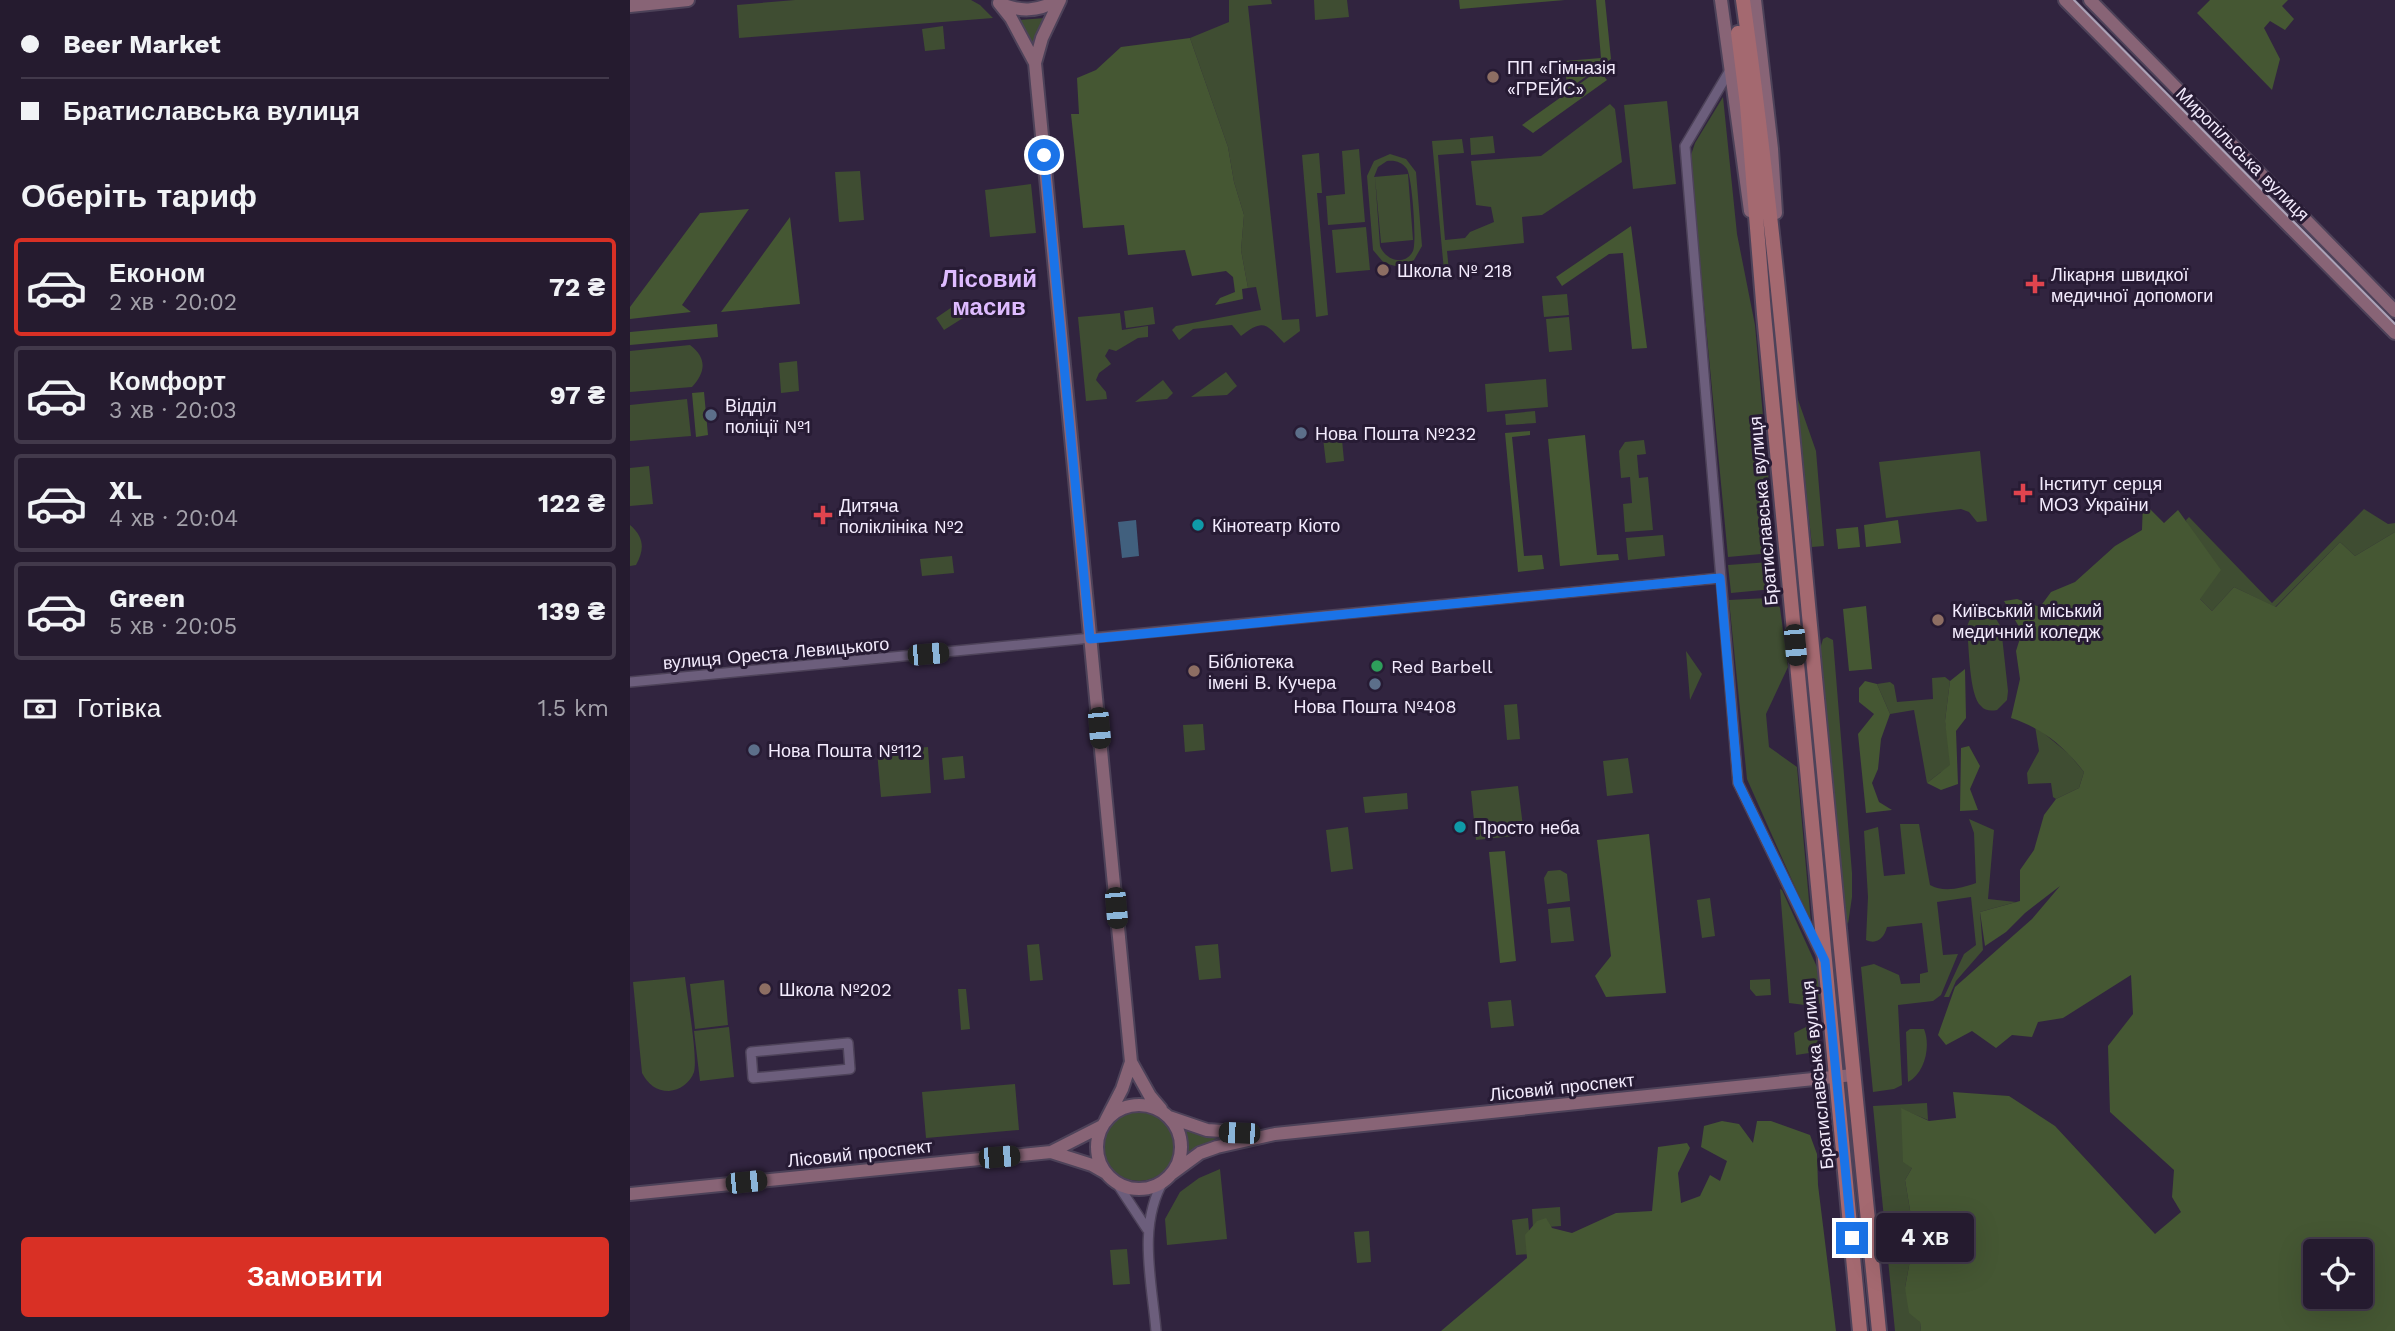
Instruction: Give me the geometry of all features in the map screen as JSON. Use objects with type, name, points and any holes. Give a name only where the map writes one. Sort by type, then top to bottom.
[{"type":"main road","name":"Братиславська вулиця","points":[[1733,0],[1744,42],[1782,315],[1879,1331]]},
{"type":"main road","name":"Братиславська вулиця","points":[[1743,0],[1747,105],[1764,314],[1860,1331]]},
{"type":"street","points":[[630,6],[688,0]]},
{"type":"street","points":[[997,2],[1014,9],[1030,10],[1046,7],[1059,0]]},
{"type":"street","points":[[1059,0],[1042,38],[1035,63],[1130,1062],[1120,1096],[1098,1139],[1097,1151],[1100,1163],[1147,1229]]},
{"type":"street","name":"Братиславська вулиця","points":[[1721,0],[1764,314]]},
{"type":"street","name":"Братиславська вулиця","points":[[1755,0],[1772,149],[1782,315]]},
{"type":"street","name":"Миропільська вулиця","points":[[2065,0],[2395,333]]},
{"type":"street","points":[[997,2],[1016,28],[1035,63]]},
{"type":"street","name":"Миропільська вулиця","points":[[2095,2],[2395,311]]},
{"type":"street","points":[[1730,69],[1685,146],[1738,783],[1825,961]]},
{"type":"street","name":"вулиця Ореста Левицького","points":[[630,682],[1720,578]]},
{"type":"street","points":[[848,1043],[850,1069],[753,1078],[751,1052],[848,1043]]},
{"type":"street","points":[[1130,1062],[1150,1096],[1178,1131],[1181,1143],[1180,1156],[1154,1200],[1147,1229],[1156,1331]]},
{"type":"street","name":"Лісовий проспект","points":[[1167,1177],[1200,1153],[1275,1134],[1853,1075]]},
{"type":"street","points":[[1104,1123],[1123,1108],[1135,1105],[1147,1106],[1167,1116]]},
{"type":"street","name":"Лісовий проспект","points":[[1167,1116],[1215,1131],[1275,1134]]},
{"type":"street","name":"Лісовий проспект","points":[[630,1194],[1051,1152],[1084,1137],[1104,1123]]},
{"type":"street","name":"Лісовий проспект","points":[[1051,1152],[1092,1165],[1111,1177]]},
{"type":"street","points":[[1111,1177],[1130,1188],[1142,1189],[1154,1186],[1167,1177]]},
{"type":"green space","points":[[795,0],[971,0],[993,18],[739,38],[737,5]]},
{"type":"green space","points":[[1229,0],[1271,0],[1272,4],[1248,6],[1282,320],[1299,319],[1300,331],[1284,343],[1269,328],[1260,325],[1241,336],[1232,325],[1193,329],[1179,340],[1172,330],[1176,326],[1261,310],[1256,287],[1248,288],[1241,250],[1244,215],[1234,182],[1228,147],[1190,38],[1229,22]]},
{"type":"green space","points":[[1314,0],[1347,0],[1349,17],[1315,20]]},
{"type":"green space","points":[[1459,0],[1565,0],[1460,9]]},
{"type":"green space","points":[[1596,0],[1605,0],[1611,59],[1567,90],[1565,61],[1601,58]]},
{"type":"green space","points":[[2210,0],[2288,0],[2282,6],[2294,19],[2285,30],[2270,21],[2264,28],[2280,59],[2272,90],[2197,13]]},
{"type":"green space","points":[[1045,18],[1034,52],[1019,20]]},
{"type":"green space","points":[[943,26],[945,49],[925,51],[922,29]]},
{"type":"green space","points":[[1190,38],[1228,147],[1234,182],[1244,215],[1241,250],[1248,288],[1242,289],[1243,299],[1215,305],[1220,298],[1235,292],[1233,277],[1226,271],[1192,276],[1185,250],[1128,255],[1124,225],[1083,228],[1071,114],[1079,114],[1077,78],[1096,70],[1121,47]]},
{"type":"green space","points":[[1599,70],[1607,80],[1533,133],[1522,125]]},
{"type":"green space","points":[[1723,97],[1737,234],[1755,325],[1771,508],[1772,553],[1728,557],[1690,158],[1695,143]]},
{"type":"green space","points":[[1667,101],[1676,184],[1633,189],[1624,105]]},
{"type":"green space","points":[[1610,104],[1615,109],[1622,162],[1542,215],[1522,217],[1524,243],[1447,251],[1449,271],[1444,271],[1432,141],[1462,139],[1464,153],[1438,155],[1445,240],[1465,238],[1470,232],[1494,222],[1491,207],[1476,205],[1471,161],[1541,156]]},
{"type":"green space","points":[[1493,136],[1495,153],[1471,155],[1470,138]]},
{"type":"green space","points":[[1359,149],[1365,222],[1328,225],[1326,196],[1345,194],[1342,151]]},
{"type":"green space","points":[[1319,153],[1322,193],[1317,193],[1328,315],[1316,317],[1302,155]]},
{"type":"green space","points":[[1390,154],[1406,159],[1416,172],[1422,246],[1414,260],[1399,267],[1384,263],[1373,250],[1367,176],[1374,161]],"holes":[[[1387,161],[1396,161],[1407,169],[1409,174],[1412,196],[1414,223],[1413,251],[1400,260],[1386,255],[1380,246],[1375,177],[1381,243],[1413,240],[1408,174],[1374,177],[1378,167]]]},
{"type":"green space","points":[[860,171],[864,220],[839,222],[835,172]]},
{"type":"green space","points":[[1031,184],[1036,233],[990,237],[985,190]]},
{"type":"green space","points":[[749,209],[682,305],[691,312],[630,319],[630,307],[700,213]]},
{"type":"green space","points":[[790,217],[800,304],[721,312]]},
{"type":"green space","points":[[1631,226],[1647,348],[1632,349],[1623,253],[1609,254],[1562,286],[1556,277]]},
{"type":"green space","points":[[1366,227],[1370,270],[1336,273],[1332,230]]},
{"type":"green space","points":[[1567,294],[1569,315],[1544,317],[1542,296]]},
{"type":"green space","points":[[955,305],[963,318],[944,330],[936,318]]},
{"type":"green space","points":[[1153,307],[1155,324],[1126,328],[1124,311]]},
{"type":"green space","points":[[1120,313],[1122,330],[1148,326],[1148,337],[1138,338],[1116,351],[1109,349],[1105,356],[1111,364],[1099,373],[1096,380],[1106,392],[1107,399],[1086,401],[1078,317]]},
{"type":"green space","points":[[1569,317],[1572,350],[1549,352],[1546,319]]},
{"type":"green space","points":[[717,324],[718,337],[630,345],[630,332]]},
{"type":"green space","points":[[690,345],[696,350],[703,365],[700,376],[692,387],[630,392],[630,351]]},
{"type":"green space","points":[[797,361],[799,391],[781,393],[779,363]]},
{"type":"green space","points":[[1226,372],[1237,386],[1227,395],[1191,397]]},
{"type":"green space","points":[[1546,379],[1548,407],[1487,412],[1485,384]]},
{"type":"green space","points":[[1163,380],[1173,393],[1167,399],[1135,402]]},
{"type":"green space","points":[[704,392],[708,435],[696,437],[692,393]]},
{"type":"green space","points":[[1796,394],[1816,451],[1824,546],[1812,547]]},
{"type":"green space","points":[[687,399],[691,436],[630,441],[630,405]]},
{"type":"green space","points":[[1535,411],[1536,423],[1506,425],[1505,414]]},
{"type":"green space","points":[[1341,429],[1344,461],[1326,463],[1322,430]]},
{"type":"green space","points":[[1530,431],[1530,435],[1512,437],[1524,556],[1542,555],[1544,569],[1518,572],[1505,433]]},
{"type":"green space","points":[[1585,435],[1597,555],[1618,554],[1619,560],[1560,566],[1548,439]]},
{"type":"green space","points":[[1644,440],[1646,454],[1637,455],[1639,478],[1648,477],[1653,530],[1625,532],[1623,504],[1632,503],[1630,477],[1621,478],[1619,451],[1625,442]]},
{"type":"green space","points":[[1980,451],[1987,521],[1977,522],[1969,512],[1961,509],[1886,518],[1879,462]]},
{"type":"green space","points":[[649,466],[653,504],[630,506],[630,468]]},
{"type":"green space","points":[[2143,502],[2164,523],[2178,510],[2221,570],[2200,599],[2212,611],[2234,587],[2276,607],[2340,542],[2355,556],[2395,532],[2395,1331],[1921,1331],[1920,1322],[1909,1313],[1905,1288],[1911,1255],[1904,1231],[1911,1216],[1905,1180],[1912,1168],[1903,1162],[1901,1108],[1929,1121],[1956,1118],[1953,1092],[2009,1096],[2055,1126],[2155,1234],[2181,1212],[2172,1197],[2174,1170],[2110,1112],[2108,1046],[2133,1014],[2131,975],[2063,1018],[2038,1022],[2032,1037],[2012,1035],[1996,1048],[1972,1031],[1946,1045],[1938,1035],[1955,987],[2032,919],[2060,886],[2025,913],[2006,932],[1985,946],[1980,912],[2020,901],[2020,870],[2034,850],[2044,815],[2056,799],[2079,788],[2084,772],[2052,739],[2011,718],[2020,679],[2016,651],[2022,632],[2004,601],[2017,599],[2040,607],[2051,592],[2075,582],[2115,546],[2142,530]]},
{"type":"green space","points":[[2364,509],[2388,524],[2395,523],[2395,532],[2355,556],[2340,542],[2275,607],[2234,587],[2212,611],[2200,599],[2186,520],[2189,517],[2272,603]]},
{"type":"green space","points":[[1898,520],[1901,543],[1866,547],[1864,525]]},
{"type":"green space","points":[[630,525],[638,534],[642,548],[636,565],[630,566]]},
{"type":"green space","points":[[1858,527],[1860,547],[1838,549],[1836,529]]},
{"type":"green space","points":[[1663,535],[1665,556],[1628,560],[1626,538]]},
{"type":"green space","points":[[952,556],[954,573],[922,576],[920,559]]},
{"type":"green space","points":[[1770,562],[1773,589],[1731,593],[1728,565]]},
{"type":"green space","points":[[1774,599],[1780,608],[1788,667],[1766,714],[1769,747],[1797,767],[1811,923],[1747,779],[1729,600]]},
{"type":"green space","points":[[1866,606],[1872,669],[1849,671],[1843,609]]},
{"type":"green space","points":[[1984,612],[1993,614],[2001,627],[2008,691],[2007,700],[1997,710],[1984,709],[1981,706],[1974,692],[1970,670],[1967,628],[1972,617]]},
{"type":"green space","points":[[1827,637],[1833,640],[1852,873],[1848,924],[1842,911],[1820,649],[1823,639]]},
{"type":"green space","points":[[1686,651],[1702,674],[1690,700]]},
{"type":"green space","points":[[1965,669],[1966,718],[1956,731],[1958,784],[1941,790],[1927,783],[1950,765],[1945,721],[1950,681]]},
{"type":"green space","points":[[1945,677],[1950,681],[1945,721],[1954,771],[1941,772],[1927,783],[1914,710],[1890,714],[1877,684],[1890,682],[1894,685],[1897,702],[1933,699],[1932,678]]},
{"type":"green space","points":[[1865,681],[1877,684],[1890,714],[1881,739],[1878,769],[1872,783],[1879,802],[1892,810],[1866,813],[1858,734],[1874,714],[1859,702],[1859,688]]},
{"type":"green space","points":[[1517,704],[1520,739],[1507,740],[1504,705]]},
{"type":"green space","points":[[1203,724],[1205,750],[1185,752],[1183,725]]},
{"type":"green space","points":[[2035,726],[2069,754],[2084,772],[2079,788],[2056,799],[2053,797],[2051,783],[2028,784],[2027,773],[2039,751]]},
{"type":"green space","points":[[1969,746],[1980,766],[1970,789],[1978,810],[1960,811],[1961,748]]},
{"type":"green space","points":[[928,747],[931,793],[881,797],[877,751]]},
{"type":"green space","points":[[963,756],[965,778],[944,780],[942,758]]},
{"type":"green space","points":[[1628,758],[1633,793],[1607,796],[1603,761]]},
{"type":"green space","points":[[1518,786],[1524,835],[1476,840],[1471,791]]},
{"type":"green space","points":[[1407,793],[1408,809],[1365,813],[1363,797]]},
{"type":"green space","points":[[1969,819],[1994,830],[1988,899],[2016,902],[1980,912],[1983,950],[1956,981],[1949,997],[1944,997],[1964,954],[1976,945],[1971,897],[1937,902],[1943,955],[1958,954],[1941,995],[1933,1001],[1898,1005],[1902,1085],[1873,1092],[1861,967],[1874,964],[1899,975],[1901,984],[1920,983],[1920,974],[1928,972],[1922,923],[1887,927],[1880,940],[1866,940],[1868,897],[1864,831],[1878,827],[1884,876],[1905,874],[1900,824],[1919,824],[1930,885],[1953,889],[1976,883],[1974,833]]},
{"type":"green space","points":[[1348,827],[1353,869],[1331,872],[1326,830]]},
{"type":"green space","points":[[1649,834],[1666,993],[1606,997],[1595,976],[1611,956],[1597,840]]},
{"type":"green space","points":[[1505,851],[1516,961],[1500,963],[1489,852]]},
{"type":"green space","points":[[1560,870],[1567,874],[1570,901],[1547,904],[1544,878],[1548,871]]},
{"type":"green space","points":[[1780,889],[1817,967],[1821,1003],[1813,1006],[1789,1003]]},
{"type":"green space","points":[[1710,898],[1715,936],[1702,938],[1697,900]]},
{"type":"green space","points":[[1570,907],[1574,941],[1551,943],[1548,909]]},
{"type":"green space","points":[[1039,944],[1043,980],[1030,981],[1027,945]]},
{"type":"green space","points":[[1218,944],[1221,978],[1199,980],[1195,946]]},
{"type":"green space","points":[[685,977],[694,1072],[681,1087],[664,1091],[653,1086],[642,1073],[633,982]]},
{"type":"green space","points":[[1770,979],[1771,995],[1756,996],[1750,989],[1750,980]]},
{"type":"green space","points":[[724,980],[728,1025],[695,1029],[690,984]]},
{"type":"green space","points":[[958,989],[966,989],[970,1029],[961,1030]]},
{"type":"green space","points":[[1511,1000],[1514,1026],[1491,1028],[1488,1002]]},
{"type":"green space","points":[[1816,1022],[1816,1052],[1796,1055],[1794,1033]]},
{"type":"green space","points":[[729,1027],[734,1077],[700,1081],[694,1031]]},
{"type":"green space","points":[[1910,1029],[1924,1029],[1927,1043],[1922,1066],[1908,1082],[1906,1032]]},
{"type":"green space","points":[[1015,1084],[1019,1130],[926,1138],[922,1092]]},
{"type":"green space","points":[[1927,1103],[1928,1120],[1901,1109],[1912,1168],[1905,1180],[1911,1216],[1904,1231],[1911,1255],[1905,1288],[1920,1322],[1921,1331],[1895,1331],[1873,1106]]},
{"type":"green space","points":[[1139,1109],[1159,1115],[1169,1125],[1175,1145],[1169,1165],[1159,1175],[1139,1181],[1119,1175],[1109,1165],[1103,1145],[1109,1125],[1119,1115]]},
{"type":"green space","points":[[1722,1121],[1739,1124],[1753,1143],[1757,1121],[1771,1121],[1810,1135],[1817,1154],[1818,1185],[1836,1331],[1441,1331],[1527,1258],[1525,1235],[1537,1221],[1546,1218],[1552,1228],[1572,1233],[1616,1213],[1652,1211],[1658,1147],[1687,1143],[1690,1148],[1678,1173],[1681,1203],[1700,1196],[1710,1175],[1720,1181],[1727,1161],[1701,1147],[1704,1126]]},
{"type":"green space","points":[[1181,1127],[1221,1136],[1186,1155],[1186,1139]]},
{"type":"green space","points":[[1220,1169],[1227,1239],[1167,1245],[1165,1219],[1180,1192],[1199,1178]]},
{"type":"green space","points":[[1560,1207],[1561,1226],[1533,1228],[1532,1209]]},
{"type":"green space","points":[[1528,1218],[1531,1254],[1516,1255],[1512,1220]]},
{"type":"green space","points":[[1369,1231],[1371,1262],[1357,1263],[1354,1232]]},
{"type":"green space","points":[[1127,1249],[1130,1284],[1113,1285],[1110,1250]]},
{"type":"water","points":[[1136,520],[1139,556],[1122,558],[1118,522]]},
{"type":"tram line","points":[[2074,0],[2395,324]]},
{"type":"place","name":"ПП «Гімназія «ГРЕЙС»","points":[[1493,77]]},
{"type":"place","name":"Школа № 218","points":[[1383,270]]},
{"type":"place","name":"Лікарня швидкої медичної допомоги","points":[[2035,284]]},
{"type":"place","name":"Відділ поліції №1","points":[[711,415]]},
{"type":"place","name":"Нова Пошта №232","points":[[1301,433]]},
{"type":"place","name":"Інститут серця МОЗ України","points":[[2023,493]]},
{"type":"place","name":"Дитяча поліклініка №2","points":[[823,515]]},
{"type":"place","name":"Кінотеатр Кіото","points":[[1198,525]]},
{"type":"place","name":"Київський міський медичний коледж","points":[[1938,620]]},
{"type":"place","name":"Red Barbell","points":[[1377,666]]},
{"type":"place","name":"Бібліотека імені В. Кучера","points":[[1194,671]]},
{"type":"place","name":"Нова Пошта №408","points":[[1375,684]]},
{"type":"place","name":"Нова Пошта №112","points":[[754,750]]},
{"type":"place","name":"Просто неба","points":[[1460,827]]},
{"type":"place","name":"Школа №202","points":[[765,989]]},
{"type":"district","name":"Лісовий масив","points":[[989,293]]},
{"type":"route","points":[[1044,155],[1090,639],[1720,578],[1738,783],[1825,961],[1852,1238]]}]
